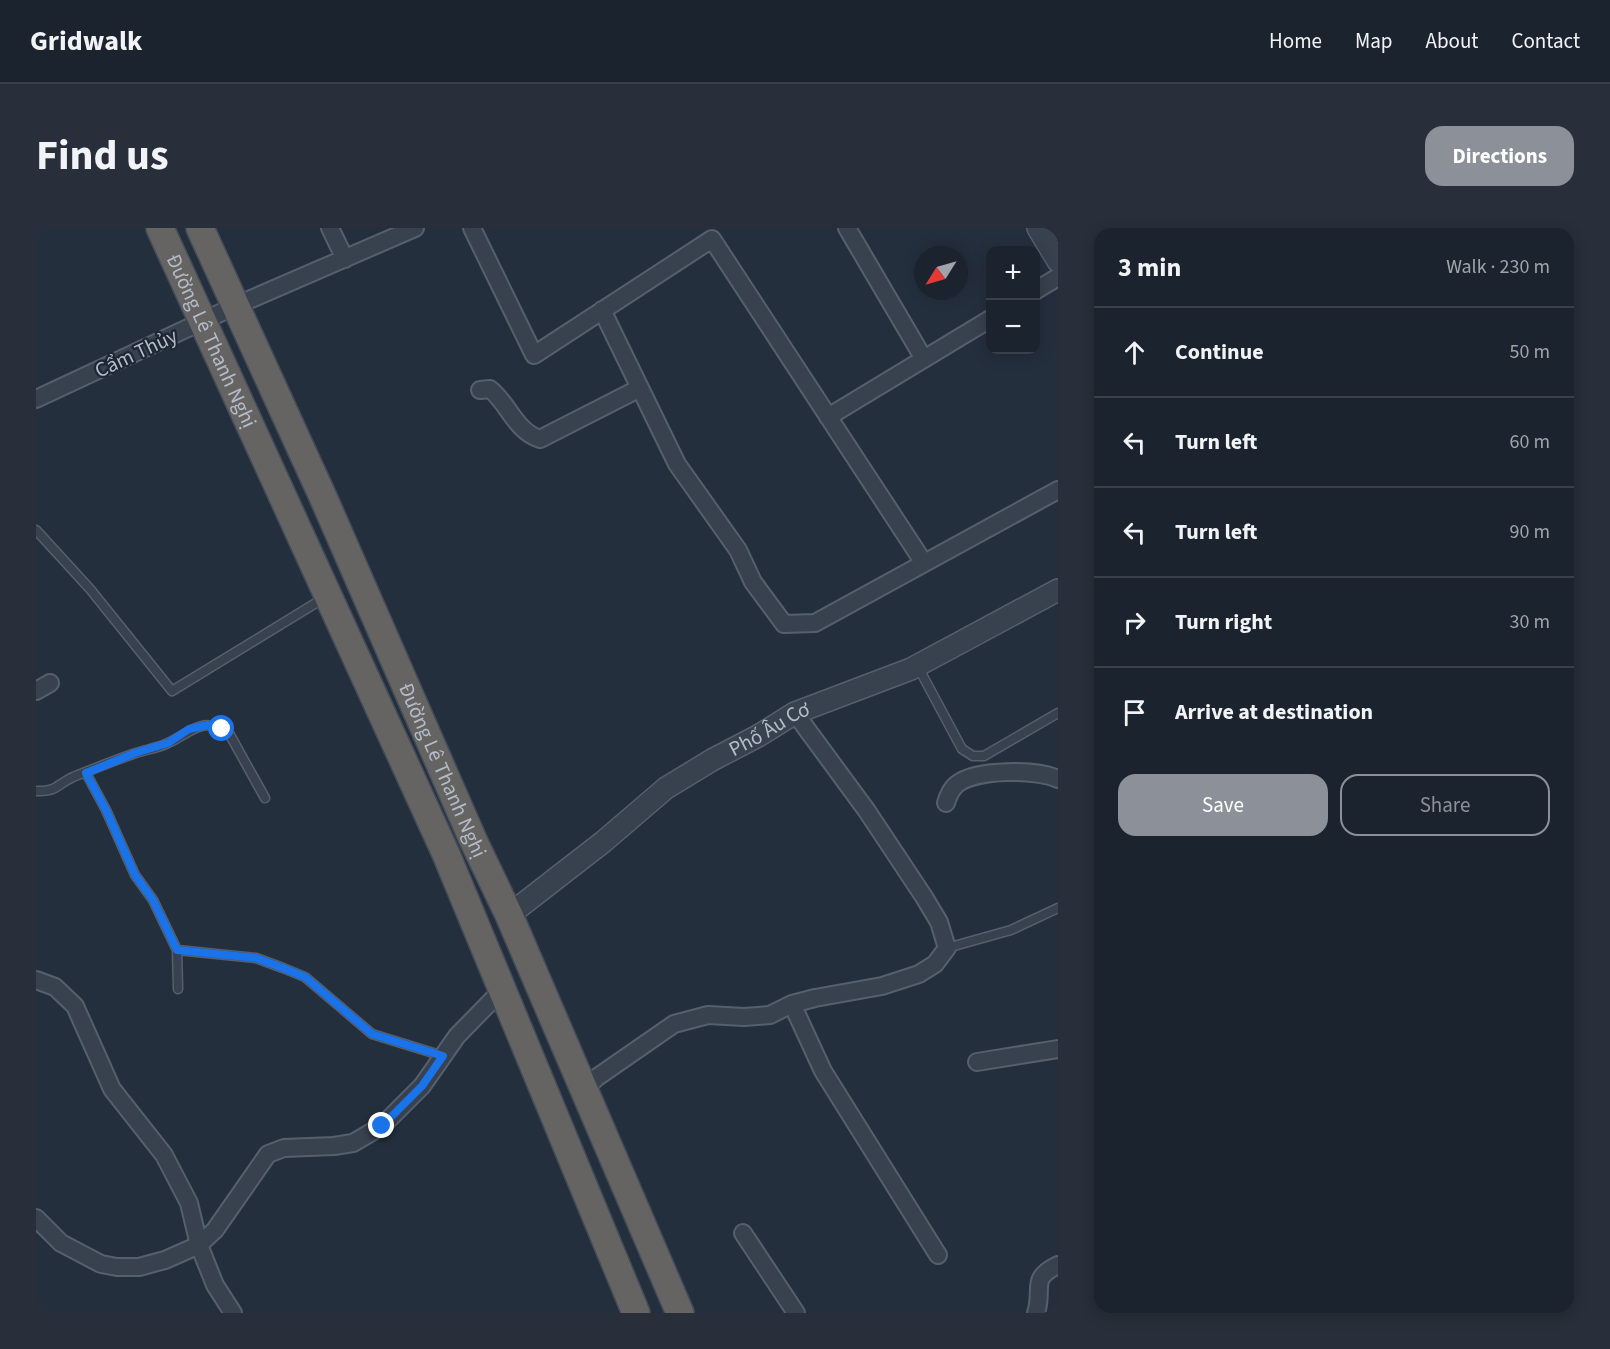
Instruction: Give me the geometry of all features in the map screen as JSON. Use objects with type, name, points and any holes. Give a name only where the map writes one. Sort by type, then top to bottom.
[{"type":"highway","name":"Đường Lê Thanh Nghị","points":[[160,228],[446,854],[630,1311]]},
{"type":"highway","name":"Đường Lê Thanh Nghị","points":[[200,228],[323,497],[474,842],[509,915],[680,1313]]},
{"type":"street","points":[[330,228],[345,259]]},
{"type":"street","name":"Cẩm Thủy","points":[[36,399],[235,306],[415,228]]},
{"type":"street","points":[[472,228],[534,355],[712,239],[924,563]]},
{"type":"street","points":[[847,228],[924,359]]},
{"type":"street","points":[[1038,228],[1058,261]]},
{"type":"street","points":[[1040,288],[1058,277]]},
{"type":"street","points":[[602,310],[677,464],[738,550],[753,582],[784,624],[815,623],[1058,490]]},
{"type":"street","points":[[828,417],[986,321]]},
{"type":"street","points":[[480,390],[490,388],[497,394],[518,424],[530,436],[540,439],[640,388]]},
{"type":"street","name":"Phố Âu Cơ","points":[[509,915],[603,842],[666,788],[795,713],[911,669],[1058,590]]},
{"type":"street","points":[[583,1091],[596,1078],[674,1024],[708,1015],[744,1017],[770,1015],[792,1004],[882,987],[919,974],[935,964],[947,948],[939,922],[924,897],[867,811],[795,713]]},
{"type":"street","points":[[946,803],[950,792],[958,783],[972,777],[1022,772],[1058,779]]},
{"type":"street","points":[[36,980],[55,987],[75,1006],[112,1089],[164,1155],[189,1203],[199,1245],[215,1285],[233,1313]]},
{"type":"street","points":[[36,1218],[61,1243],[101,1264],[117,1267],[139,1267],[165,1260],[199,1245],[215,1230],[268,1154],[284,1148],[353,1143],[382,1126],[422,1086],[457,1036],[501,991]]},
{"type":"street","points":[[792,1004],[823,1071],[938,1255]]},
{"type":"street","points":[[977,1062],[1058,1049]]},
{"type":"street","points":[[743,1233],[796,1313]]},
{"type":"street","points":[[1036,1313],[1039,1303],[1039,1280],[1046,1271],[1058,1265]]},
{"type":"lane","points":[[36,530],[90,589],[172,691],[328,596]]},
{"type":"lane","points":[[917,665],[962,749],[973,756],[984,756],[1058,713]]},
{"type":"lane","points":[[36,791],[50,792],[72,778],[126,756],[168,743],[189,729],[208,725],[222,729],[230,735],[265,798]]},
{"type":"lane","points":[[86,773],[106,810],[135,875],[153,900],[177,950],[178,989]]},
{"type":"lane","points":[[947,948],[1011,930],[1058,908]]},
{"type":"lane","points":[[177,950],[256,958],[283,968],[305,977],[372,1034],[443,1056]]},
{"type":"route","points":[[222,729],[208,725],[189,729],[168,743],[98,766],[86,773],[106,810],[135,875],[153,900],[177,950],[256,958],[283,968],[305,977],[372,1034],[443,1056],[422,1086],[382,1126]]}]
